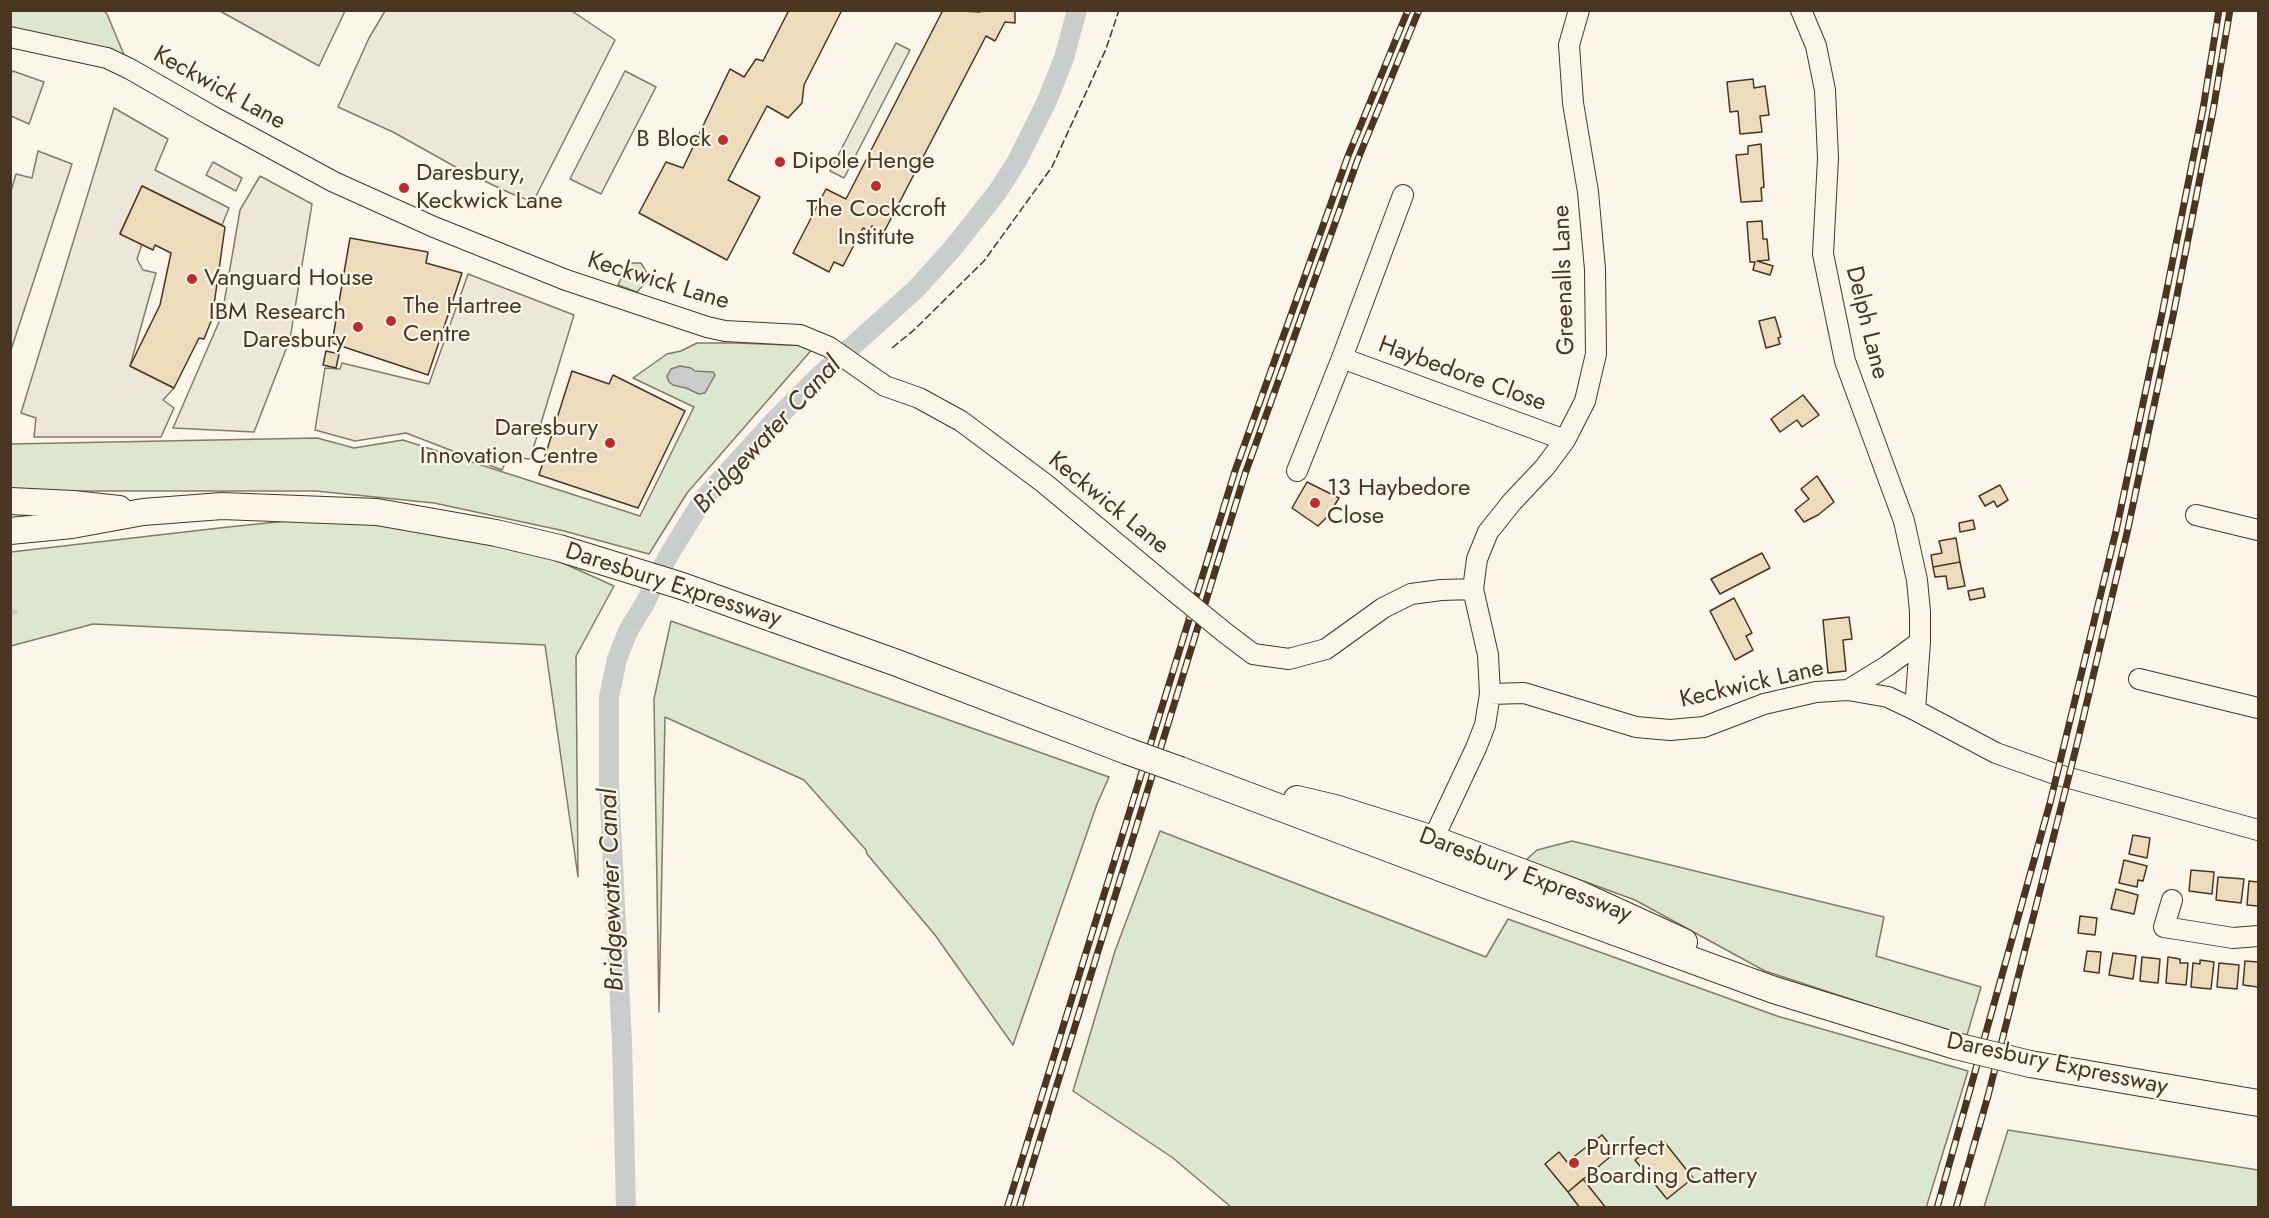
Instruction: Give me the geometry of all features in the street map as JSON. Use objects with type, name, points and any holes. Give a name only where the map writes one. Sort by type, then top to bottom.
[{"type":"main road","name":"Daresbury Expressway","points":[[10,501],[73,504],[143,512]]},
{"type":"main road","name":"Daresbury Expressway","points":[[10,531],[72,525],[143,512],[222,506],[377,512],[496,533],[559,548],[682,586],[897,663],[1180,770],[1428,850],[1491,860],[1580,894],[1770,980],[1858,1016]]},
{"type":"main road","name":"Daresbury Expressway","points":[[1428,850],[1483,884],[1518,897],[1774,990],[1956,1046],[2030,1064],[2259,1103]]},
{"type":"street","name":"Greenalls Lane","points":[[1490,694],[1488,655],[1473,589],[1477,559],[1488,532],[1545,467],[1564,440],[1585,400],[1596,354],[1595,269],[1588,192],[1573,103],[1569,45],[1579,10]]},
{"type":"street","name":"Delph Lane","points":[[1801,10],[1816,46],[1825,90],[1828,158],[1823,254],[1845,361],[1904,521],[1917,580],[1920,642],[1916,710]]},
{"type":"street","name":"Keckwick Lane","points":[[10,37],[115,62],[334,182],[434,227],[527,265],[707,327],[725,331],[800,335],[829,347],[885,386],[919,398],[961,421],[1044,483],[1253,654],[1289,659],[1326,649],[1383,608],[1411,594],[1473,589]]},
{"type":"street","name":"Haybedore Close","points":[[1297,471],[1403,195]]},
{"type":"street","name":"Haybedore Close","points":[[1342,357],[1564,440]]},
{"type":"street","points":[[2196,515],[2259,530]]},
{"type":"street","points":[[1848,690],[1920,642]]},
{"type":"street","points":[[2139,679],[2259,708]]},
{"type":"street","name":"Keckwick Lane","points":[[1490,694],[1524,693],[1636,727],[1670,730],[1704,727],[1764,704],[1816,692],[1848,690],[1888,697],[2006,757],[2055,774],[2259,830]]},
{"type":"street","points":[[1428,850],[1476,748],[1485,725],[1490,694]]},
{"type":"street","points":[[2172,900],[2164,927],[2233,938],[2259,936]]},
{"type":"green space","points":[[11,11],[104,11],[130,69],[11,37]]},
{"type":"green space","points":[[629,263],[641,263],[650,278],[637,292],[618,285]]},
{"type":"green space","points":[[697,343],[815,346],[687,493],[649,554],[560,530],[434,503],[316,491],[11,491],[10,444],[317,438],[354,448],[403,440],[640,516],[694,407],[633,378],[667,354],[681,351]]},
{"type":"green space","points":[[377,512],[496,533],[614,586],[576,656],[578,877],[545,645],[93,624],[11,646],[11,552]]},
{"type":"green space","points":[[671,621],[1109,777],[1097,804],[1013,1045],[935,935],[866,850],[804,780],[665,717],[659,1012],[654,699]]},
{"type":"green space","points":[[1160,831],[1486,957],[1508,919],[1777,1016],[1968,1071],[1926,1208],[1231,1207],[1173,1158],[1073,1091],[1115,951]]},
{"type":"green space","points":[[1572,841],[1884,917],[1876,956],[1981,987],[1967,1035],[1932,1026],[1765,971],[1635,900],[1526,860],[1537,850]]},
{"type":"green space","points":[[2008,1130],[2258,1170],[2258,1207],[1984,1207]]},
{"type":"shaded area","points":[[220,11],[345,11],[319,66]]},
{"type":"shaded area","points":[[385,11],[572,11],[615,40],[533,202],[461,170],[393,132],[338,107],[369,38]]},
{"type":"shaded area","points":[[896,43],[910,50],[844,178],[830,171]]},
{"type":"shaded area","points":[[13,71],[44,82],[29,124],[11,116],[11,73]]},
{"type":"shaded area","points":[[625,71],[656,87],[601,194],[570,179]]},
{"type":"shaded area","points":[[114,108],[168,139],[155,170],[229,208],[222,225],[142,186],[120,233],[142,244],[137,259],[143,270],[156,273],[130,366],[174,388],[163,400],[174,408],[161,437],[34,437],[36,418],[21,413]]},
{"type":"shaded area","points":[[38,151],[72,164],[11,350],[11,191],[16,174],[32,178]]},
{"type":"shaded area","points":[[213,162],[242,178],[236,191],[206,175]]},
{"type":"shaded area","points":[[260,176],[312,204],[290,339],[254,432],[173,428],[222,315],[240,210]]},
{"type":"shaded area","points":[[468,274],[574,315],[530,459],[508,457],[502,470],[406,433],[355,441],[315,430],[325,368],[340,369],[342,363],[429,384]]},
{"type":"shaded area","points":[[680,366],[695,371],[713,372],[715,375],[705,393],[699,394],[669,382],[667,376],[671,369]]},
{"type":"building","name":"B Block","points":[[789,10],[842,10],[804,85],[802,103],[788,118],[767,106],[728,180],[760,197],[727,260],[639,213],[666,162],[683,168],[730,69],[744,77],[756,59],[763,61]]},
{"type":"building","points":[[943,10],[980,12],[980,10],[1015,10],[1015,23],[1005,22],[995,41],[986,36],[884,232],[872,226],[869,231],[863,228],[843,266],[834,262],[829,272],[793,253],[826,189],[846,199]]},
{"type":"building","points":[[1753,79],[1754,88],[1765,86],[1769,115],[1760,116],[1762,132],[1740,134],[1738,111],[1730,112],[1727,82]]},
{"type":"building","points":[[1761,144],[1764,187],[1761,188],[1762,201],[1741,202],[1736,155],[1748,154],[1748,146]]},
{"type":"building","name":"Vanguard House","points":[[142,186],[225,227],[212,319],[204,339],[199,338],[174,388],[130,366],[160,305],[171,253],[155,245],[153,250],[120,234]]},
{"type":"building","points":[[1762,221],[1763,239],[1767,239],[1769,260],[1757,261],[1773,266],[1770,275],[1753,270],[1755,262],[1750,262],[1747,222]]},
{"type":"building","name":"The Hartree Centre","points":[[350,238],[428,252],[426,263],[462,273],[428,375],[332,343]]},
{"type":"building","points":[[1775,317],[1781,337],[1778,338],[1780,344],[1766,348],[1759,321]]},
{"type":"building","points":[[326,351],[339,354],[336,368],[323,365]]},
{"type":"building","name":"Daresbury Innovation Centre","points":[[572,371],[609,384],[613,375],[685,411],[638,508],[539,475]]},
{"type":"building","points":[[1803,395],[1819,415],[1802,427],[1797,420],[1780,432],[1771,419]]},
{"type":"building","points":[[1817,476],[1834,502],[1818,515],[1804,522],[1795,510],[1809,499],[1801,489]]},
{"type":"building","name":"13 Haybedore Close","points":[[1307,482],[1339,498],[1328,516],[1318,526],[1292,508]]},
{"type":"building","points":[[2000,485],[2008,500],[1997,507],[1994,501],[1985,506],[1979,496]]},
{"type":"building","points":[[1973,520],[1975,529],[1960,532],[1959,523]]},
{"type":"building","points":[[1956,538],[1960,562],[1933,567],[1931,555],[1942,553],[1939,541]]},
{"type":"building","points":[[1762,553],[1770,568],[1720,594],[1711,579]]},
{"type":"building","points":[[1960,562],[1965,586],[1948,589],[1946,576],[1935,577],[1933,567]]},
{"type":"building","points":[[1983,588],[1985,597],[1970,600],[1968,591]]},
{"type":"building","points":[[1734,598],[1752,633],[1746,636],[1753,650],[1735,660],[1710,611]]},
{"type":"building","points":[[1849,617],[1852,639],[1843,640],[1846,671],[1828,673],[1823,620]]},
{"type":"building","points":[[2133,835],[2150,838],[2147,858],[2129,854]]},
{"type":"building","points":[[2124,860],[2147,866],[2143,881],[2138,880],[2137,887],[2119,883]]},
{"type":"building","points":[[2191,870],[2214,872],[2212,894],[2189,891]]},
{"type":"building","points":[[2218,877],[2244,879],[2241,903],[2216,900]]},
{"type":"building","points":[[2249,881],[2258,882],[2258,906],[2247,905]]},
{"type":"building","points":[[2116,889],[2138,895],[2134,914],[2111,909]]},
{"type":"building","points":[[2080,916],[2097,918],[2095,935],[2078,933]]},
{"type":"building","points":[[2087,951],[2101,952],[2099,973],[2084,971]]},
{"type":"building","points":[[2113,953],[2136,956],[2133,979],[2109,975]]},
{"type":"building","points":[[2142,957],[2160,959],[2158,983],[2140,981]]},
{"type":"building","points":[[2168,957],[2180,959],[2180,963],[2188,963],[2186,985],[2166,983]]},
{"type":"building","points":[[2200,960],[2214,962],[2211,989],[2191,987],[2193,963],[2200,964]]},
{"type":"building","points":[[2245,961],[2258,962],[2258,987],[2243,985]]},
{"type":"building","points":[[2219,963],[2239,965],[2237,989],[2217,987]]},
{"type":"building","name":"Purrfect Boarding Cattery","points":[[1602,1135],[1616,1152],[1568,1192],[1545,1164],[1559,1152],[1567,1162]]},
{"type":"building","points":[[1662,1139],[1693,1178],[1667,1199],[1635,1160]]},
{"type":"building","points":[[1583,1179],[1606,1208],[1580,1208],[1568,1192]]},
{"type":"waterway","name":"Bridgewater Canal","points":[[626,1208],[622,1043],[609,786],[609,697],[617,659],[628,631],[645,603],[667,558],[704,498],[817,378],[916,289],[953,248],[998,191],[1017,161],[1047,101],[1064,58],[1077,10]]},
{"type":"waterway","points":[[10,613],[15,612]]},
{"type":"railway","points":[[1007,1208],[1235,471],[1348,156],[1408,10]]},
{"type":"railway","points":[[1019,1208],[1245,474],[1358,159],[1419,10]]},
{"type":"railway","points":[[1937,1208],[2050,803],[2116,531],[2203,109],[2219,10]]},
{"type":"railway","points":[[1956,1208],[1988,1096],[2077,744],[2127,533],[2174,311],[2230,10]]},
{"type":"fence","points":[[892,348],[914,330],[984,261],[1052,167],[1106,49],[1119,10]]},
{"type":"place","name":"B Block","points":[[723,140]]},
{"type":"place","name":"Dipole Henge","points":[[780,162]]},
{"type":"place","name":"The Cockcroft Institute","points":[[876,186]]},
{"type":"place","name":"Daresbury, Keckwick Lane","points":[[404,188]]},
{"type":"place","name":"Vanguard House","points":[[192,279]]},
{"type":"place","name":"The Hartree Centre","points":[[391,321]]},
{"type":"place","name":"IBM Research Daresbury","points":[[358,327]]},
{"type":"place","name":"Daresbury Innovation Centre","points":[[610,443]]},
{"type":"place","name":"13 Haybedore Close","points":[[1315,503]]},
{"type":"place","name":"Purrfect Boarding Cattery","points":[[1574,1163]]}]
